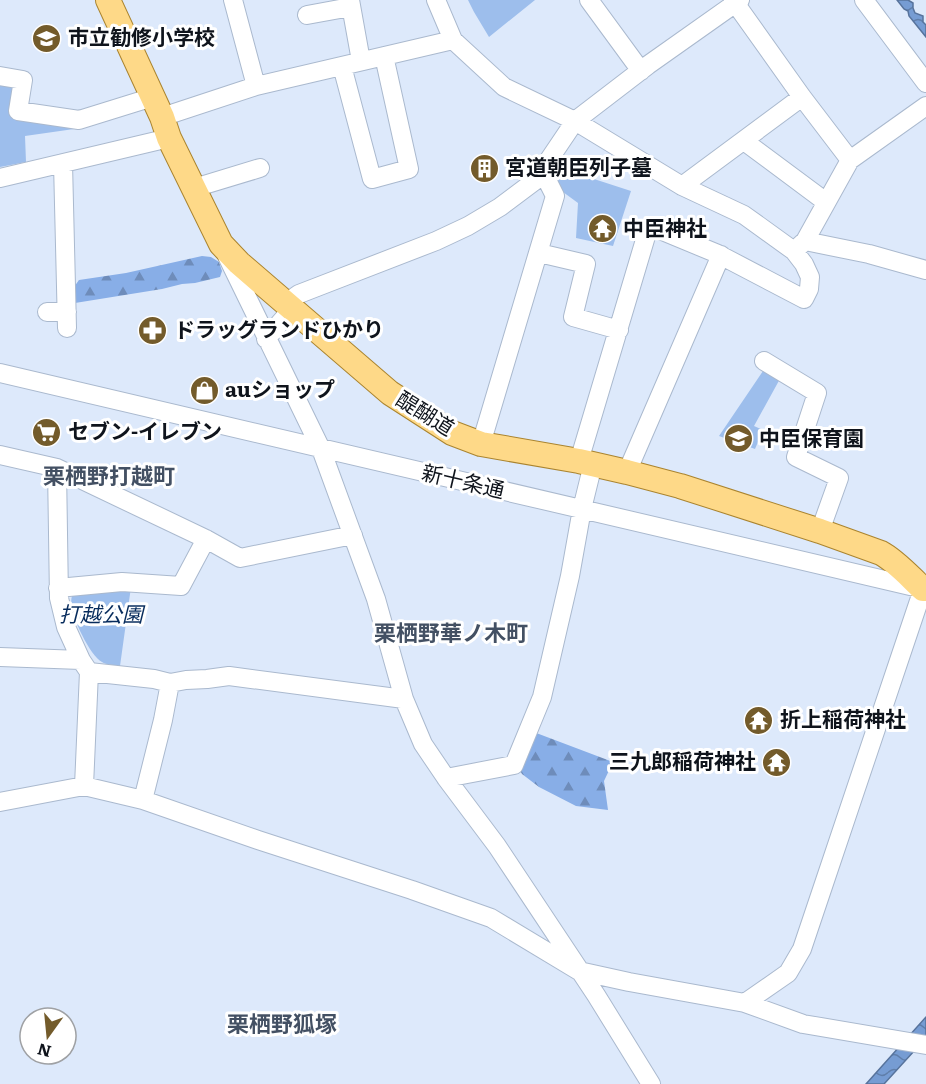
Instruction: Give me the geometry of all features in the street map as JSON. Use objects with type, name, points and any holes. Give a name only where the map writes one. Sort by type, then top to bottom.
[{"type":"main road","name":"醍醐道","points":[[108,0],[221,244],[390,393],[452,433],[481,444],[586,463],[680,486],[881,553],[890,558],[925,589]]},
{"type":"street","points":[[233,0],[256,86]]},
{"type":"street","points":[[436,0],[453,40],[504,87],[574,121],[682,186],[744,215],[800,246],[868,254],[926,270]]},
{"type":"street","points":[[590,0],[641,71]]},
{"type":"street","points":[[864,0],[926,83]]},
{"type":"street","points":[[481,444],[555,196],[544,174],[546,164],[574,121],[736,1],[802,97],[850,160]]},
{"type":"street","points":[[307,15],[351,4],[361,62]]},
{"type":"street","points":[[0,178],[63,163],[161,117],[256,86],[453,40]]},
{"type":"street","points":[[342,66],[372,179],[409,169],[384,56]]},
{"type":"street","points":[[0,76],[23,80],[18,111],[79,120],[161,117]]},
{"type":"street","points":[[682,186],[802,97]]},
{"type":"street","points":[[446,778],[514,765],[542,697],[570,576],[582,509],[586,463],[646,233],[651,228],[660,230],[721,255],[804,299],[809,289],[810,277],[800,246],[850,160],[926,106]]},
{"type":"street","points":[[744,141],[826,202]]},
{"type":"street","points":[[47,312],[67,320],[63,163]]},
{"type":"street","points":[[194,188],[260,168]]},
{"type":"street","points":[[266,339],[300,294],[436,241],[468,226],[500,207],[544,174]]},
{"type":"street","points":[[221,244],[321,449],[381,615],[404,699],[423,744],[497,846],[596,995],[651,1084]]},
{"type":"street","points":[[539,253],[585,264],[573,317],[619,330]]},
{"type":"street","points":[[627,472],[721,255]]},
{"type":"street","points":[[764,361],[817,393],[796,457],[839,478],[820,531]]},
{"type":"street","name":"新十条通","points":[[0,373],[925,589]]},
{"type":"street","points":[[0,455],[57,468],[206,539],[240,558],[353,535]]},
{"type":"street","points":[[57,468],[59,598],[66,627],[85,666],[84,786]]},
{"type":"street","points":[[58,588],[122,582],[181,586],[206,539]]},
{"type":"street","points":[[745,1003],[788,973],[802,949],[925,589]]},
{"type":"street","points":[[0,657],[85,666],[170,683],[229,676],[404,699]]},
{"type":"street","points":[[143,800],[170,683]]},
{"type":"street","points":[[0,802],[84,786],[143,800],[492,918],[579,971],[745,1003],[803,1024],[925,1045]]},
{"type":"green space","points":[[468,0],[535,0],[489,37]]},
{"type":"green space","points":[[0,80],[14,83],[13,115],[74,129],[25,136],[26,162],[0,167]]},
{"type":"green space","points":[[557,167],[631,191],[613,246],[576,238],[578,203],[563,192],[554,179]]},
{"type":"green space","points":[[202,256],[211,257],[219,262],[222,271],[220,277],[75,303],[74,287],[79,280],[126,273]]},
{"type":"green space","points":[[763,371],[781,377],[754,426],[763,430],[755,449],[719,436]]},
{"type":"green space","name":"打越公園","points":[[131,587],[120,666],[106,664],[91,651],[80,631],[73,611],[72,596]]},
{"type":"green space","points":[[531,731],[613,762],[604,781],[608,810],[576,806],[539,787],[522,774],[517,765]]},
{"type":"water","points":[[897,0],[908,0],[913,3],[915,13],[923,16],[926,37],[909,16],[908,11]]},
{"type":"water","points":[[926,1017],[926,1038],[884,1084],[866,1084]]},
{"type":"place","name":"市立勧修小学校","points":[[47,38]]},
{"type":"place","name":"宮道朝臣列子墓","points":[[484,168]]},
{"type":"place","name":"中臣神社","points":[[602,229]]},
{"type":"place","name":"ドラッグランドひかり","points":[[153,330]]},
{"type":"place","name":"auショップ","points":[[204,390]]},
{"type":"place","name":"セブン-イレブン","points":[[47,432]]},
{"type":"place","name":"中臣保育園","points":[[738,439]]},
{"type":"place","name":"折上稲荷神社","points":[[759,720]]},
{"type":"place","name":"三九郎稲荷神社","points":[[777,762]]},
{"type":"district","name":"栗栖野打越町","points":[[109,476]]},
{"type":"district","name":"栗栖野華ノ木町","points":[[451,633]]},
{"type":"district","name":"栗栖野狐塚","points":[[282,1024]]}]
